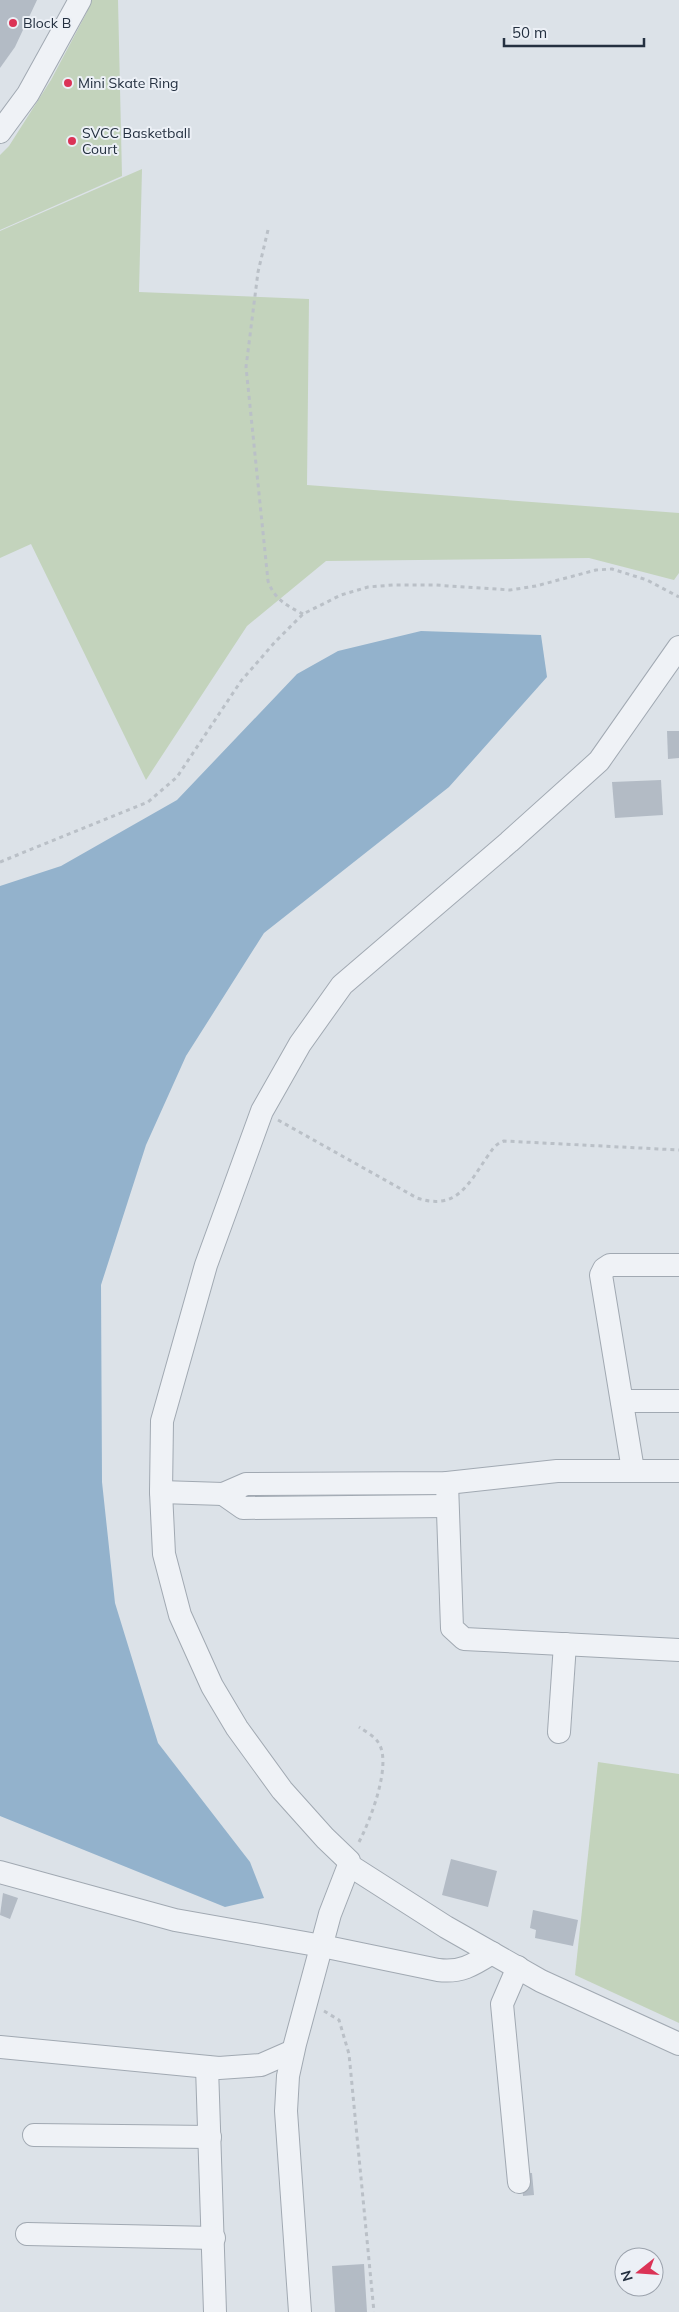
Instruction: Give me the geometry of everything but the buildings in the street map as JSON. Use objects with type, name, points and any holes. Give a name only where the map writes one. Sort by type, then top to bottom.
[{"type":"street","points":[[0,132],[28,94],[80,0]]},
{"type":"street","points":[[679,647],[599,760],[509,842],[342,985],[300,1044],[262,1111],[206,1265],[162,1421],[161,1492],[164,1554],[180,1615],[212,1686],[237,1728],[282,1790],[325,1838],[349,1863],[446,1927],[541,1981],[679,2044]]},
{"type":"street","points":[[633,1470],[600,1275],[604,1268],[610,1265],[679,1265]]},
{"type":"street","points":[[622,1401],[679,1401]]},
{"type":"street","points":[[161,1492],[223,1494],[246,1484],[447,1483],[557,1471],[679,1471]]},
{"type":"street","points":[[447,1483],[452,1628],[457,1635],[464,1639],[679,1650]]},
{"type":"street","points":[[223,1494],[243,1508],[447,1506]]},
{"type":"street","points":[[559,1732],[565,1644]]},
{"type":"street","points":[[300,2312],[286,2111],[288,2076],[293,2050],[330,1914],[349,1863]]},
{"type":"street","points":[[0,1872],[175,1920],[453,1972],[469,1968],[492,1953]]},
{"type":"street","points":[[518,1967],[502,2004],[518,2182]]},
{"type":"street","points":[[0,2047],[207,2068],[262,2065],[293,2050]]},
{"type":"street","points":[[207,2068],[215,2312]]},
{"type":"street","points":[[34,2135],[210,2137]]},
{"type":"street","points":[[27,2234],[214,2238]]},
{"type":"path","points":[[268,230],[258,272],[246,367],[268,581],[272,592],[279,601],[303,614]]},
{"type":"path","points":[[0,862],[148,802],[160,793],[177,777],[240,680],[303,614],[340,595],[368,587],[435,585],[510,590],[536,586],[596,570],[612,569],[629,572],[679,597]]},
{"type":"path","points":[[262,1111],[417,1198],[438,1203],[455,1197],[462,1191],[494,1147],[504,1141],[679,1150]]},
{"type":"path","points":[[349,1863],[367,1827],[378,1792],[383,1760],[378,1741],[359,1727]]},
{"type":"path","points":[[306,2001],[339,2020],[349,2054],[374,2312]]},
{"type":"green space","points":[[87,0],[118,0],[122,176],[0,230],[0,155],[9,146],[51,80],[87,12]]},
{"type":"green space","points":[[142,169],[139,292],[309,299],[307,485],[679,513],[679,573],[674,580],[589,558],[326,561],[247,626],[146,780],[31,544],[0,558],[0,231]]},
{"type":"green space","points":[[598,1762],[679,1774],[679,2023],[575,1975]]},
{"type":"water","points":[[421,631],[541,635],[547,677],[449,787],[264,933],[186,1056],[146,1145],[101,1285],[102,1482],[115,1603],[158,1743],[250,1862],[264,1898],[225,1907],[0,1816],[0,886],[61,866],[177,800],[297,674],[338,651]]},
{"type":"place","name":"Block B","points":[[13,23]]},
{"type":"place","name":"Mini Skate Ring","points":[[68,83]]},
{"type":"place","name":"SVCC Basketball Court","points":[[72,141]]}]
